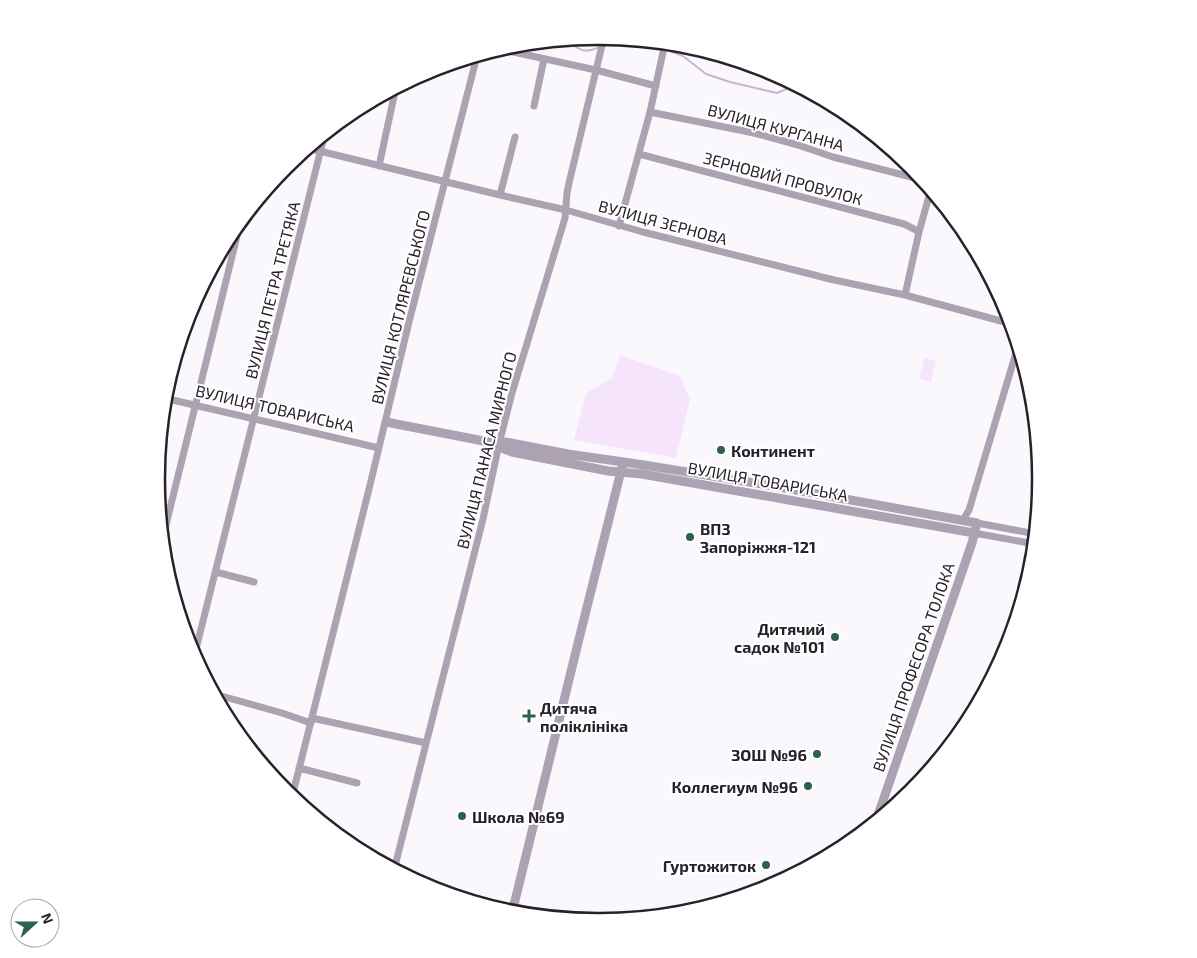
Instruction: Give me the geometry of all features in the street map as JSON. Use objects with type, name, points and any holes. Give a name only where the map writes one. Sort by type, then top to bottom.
[{"type":"street","name":"ВУЛИЦЯ ПАНАСА МИРНОГО","points":[[396,862],[484,518],[499,444],[512,393],[563,225],[567,193],[602,45]]},
{"type":"street","points":[[619,226],[650,112],[663,50]]},
{"type":"street","points":[[516,53],[596,70],[656,86]]},
{"type":"street","points":[[534,106],[544,59]]},
{"type":"street","name":"ВУЛИЦЯ КОТЛЯРЕВСЬКОГО","points":[[294,788],[386,422],[404,340],[475,63]]},
{"type":"street","points":[[378,166],[394,97]]},
{"type":"street","name":"ВУЛИЦЯ КУРГАННА","points":[[650,112],[754,133],[833,157],[909,176]]},
{"type":"street","points":[[500,196],[514,137]]},
{"type":"street","name":"ВУЛИЦЯ ПЕТРА ТРЕТЯКА","points":[[197,644],[323,144]]},
{"type":"street","name":"ВУЛИЦЯ ЗЕРНОВА","points":[[315,150],[500,196],[566,210],[619,226],[834,280],[905,295],[1002,321]]},
{"type":"street","name":"ЗЕРНОВИЙ ПРОВУЛОК","points":[[639,154],[904,224],[919,232]]},
{"type":"street","points":[[905,295],[929,197]]},
{"type":"street","points":[[167,522],[236,242]]},
{"type":"street","points":[[962,520],[969,510],[1015,357]]},
{"type":"street","name":"ВУЛИЦЯ ТОВАРИСЬКА","points":[[172,400],[379,448]]},
{"type":"street","name":"ВУЛИЦЯ ТОВАРИСЬКА","points":[[386,422],[499,444],[504,449],[512,448],[568,454],[623,462],[643,469],[1028,543]]},
{"type":"street","name":"ВУЛИЦЯ ТОВАРИСЬКА","points":[[512,448],[608,471],[622,473],[643,469],[779,487],[1029,533]]},
{"type":"street","points":[[514,905],[622,473],[623,462]]},
{"type":"street","name":"ВУЛИЦЯ ПРОФЕСОРА ТОЛОКА","points":[[880,809],[977,523]]},
{"type":"street","points":[[216,572],[254,582]]},
{"type":"street","points":[[223,697],[312,721],[426,743]]},
{"type":"street","points":[[299,768],[357,783]]},
{"type":"shaded area","points":[[620,355],[680,376],[690,400],[676,458],[574,440],[586,393],[612,378]]},
{"type":"shaded area","points":[[924,358],[936,361],[931,382],[919,379]]},
{"type":"waterway","points":[[575,46],[587,51],[600,47]]},
{"type":"waterway","points":[[671,51],[683,56],[706,74],[730,82],[777,93],[787,89]]},
{"type":"place","name":"Континент","points":[[721,450]]},
{"type":"place","name":"ВПЗ Запоріжжя-121","points":[[690,537]]},
{"type":"place","name":"Дитячий садок №101","points":[[835,637]]},
{"type":"place","name":"Дитяча поліклініка","points":[[529,716]]},
{"type":"place","name":"ЗОШ №96","points":[[817,754]]},
{"type":"place","name":"Коллегиум №96","points":[[808,786]]},
{"type":"place","name":"Школа №69","points":[[462,816]]},
{"type":"place","name":"Гуртожиток","points":[[766,865]]}]
